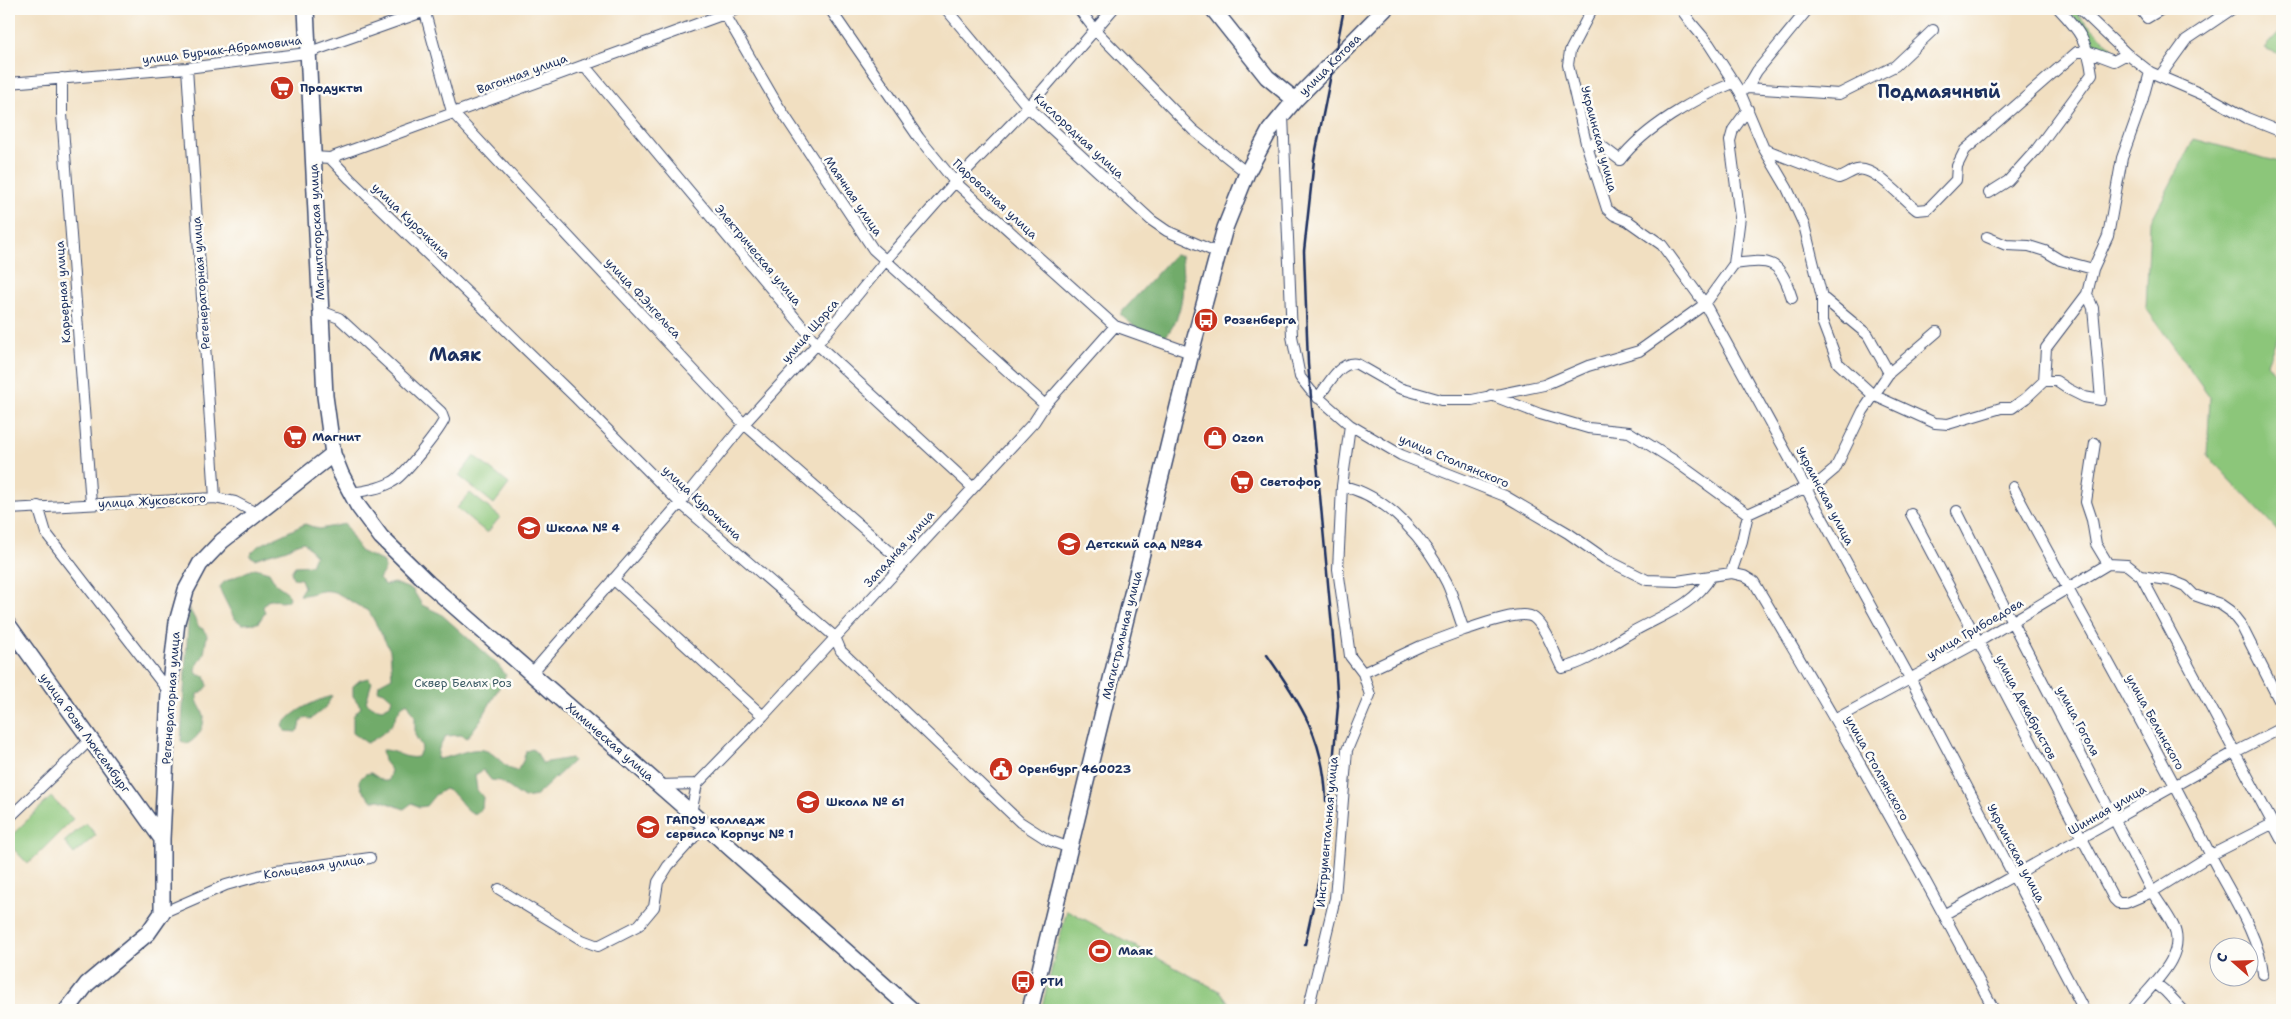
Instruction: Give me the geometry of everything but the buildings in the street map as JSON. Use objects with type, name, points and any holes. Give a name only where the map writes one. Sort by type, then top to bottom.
[{"type":"street","name":"Магнитогорская улица","points":[[306,9],[325,396],[333,454]]},
{"type":"street","name":"Вагонная улица","points":[[313,157],[330,158],[584,65],[723,11],[738,9]]},
{"type":"street","name":"Паровозная улица","points":[[830,9],[918,138],[955,182],[1115,326],[1191,353]]},
{"type":"street","name":"Кислородная улица","points":[[946,9],[1028,107],[1151,220],[1167,231],[1218,253]]},
{"type":"street","points":[[1079,9],[1095,30],[1193,130],[1246,173]]},
{"type":"street","name":"улица Щорса","points":[[531,674],[680,503],[744,424],[816,344],[886,260],[955,182],[1028,107],[1113,9]]},
{"type":"street","points":[[1213,9],[1267,77],[1295,100]]},
{"type":"street","name":"улица Котова","points":[[1295,100],[1386,9]]},
{"type":"street","name":"Украинская улица","points":[[1592,9],[1570,51],[1568,65],[1586,143],[1607,209],[1614,216],[1628,221],[1662,245],[1705,304],[1910,680],[2084,1010]]},
{"type":"street","points":[[1682,9],[1709,44],[1733,83],[1743,90],[1839,94],[1895,66],[1933,30]]},
{"type":"street","points":[[1743,90],[1808,9]]},
{"type":"street","points":[[1988,193],[2008,181],[2036,150],[2092,74],[2090,52],[2080,32],[2059,9]]},
{"type":"street","points":[[2080,9],[2127,54],[2155,74],[2213,99],[2247,118],[2282,132]]},
{"type":"street","points":[[2140,9],[2147,18],[2162,9]]},
{"type":"street","points":[[1743,90],[1748,109],[1764,149],[1787,188],[1804,225],[1822,297],[1822,321],[1838,363],[1873,395],[1935,423],[1948,424],[2001,408],[2012,408],[2044,381],[2046,348],[2087,294],[2092,268],[2108,236],[2122,158],[2142,102],[2155,74],[2186,40],[2232,9]]},
{"type":"street","name":"улица Бурчак-Абрамовича","points":[[9,82],[187,68],[307,53],[426,10]]},
{"type":"street","name":"улица Ф.Энгельса","points":[[426,10],[452,112],[744,424],[903,564]]},
{"type":"street","name":"Маячная улица","points":[[723,11],[777,104],[873,249],[1045,405]]},
{"type":"street","points":[[1764,149],[1839,178],[1849,175],[1855,170],[1865,169],[1885,182],[1917,210],[1928,209],[1956,180],[1957,166],[1965,150],[2076,52],[2090,52],[2114,61],[2127,54]]},
{"type":"street","name":"Электрическая улица","points":[[584,65],[816,344],[972,487]]},
{"type":"street","name":"Регенераторная улица","points":[[187,68],[215,498]]},
{"type":"street","name":"Карьерная улица","points":[[62,78],[62,114],[91,504]]},
{"type":"street","points":[[1586,143],[1599,144],[1620,160],[1633,143],[1707,93],[1733,83]]},
{"type":"street","name":"Магистральная улица","points":[[1030,1010],[1191,353],[1218,253],[1230,212],[1261,143],[1295,100]]},
{"type":"street","points":[[1318,398],[1344,366],[1351,362],[1399,388],[1441,400],[1472,400],[1544,385],[1588,366],[1639,351],[1705,304],[1734,264],[1740,217],[1730,142],[1733,130],[1748,109]]},
{"type":"street","name":"улица Столпянского","points":[[1283,115],[1292,336],[1300,376],[1318,398],[1350,425],[1401,455],[1505,496],[1568,533],[1606,560],[1647,580],[1677,581],[1731,572],[1744,576],[1754,582],[1836,720],[1945,914],[1994,1010]]},
{"type":"street","name":"улица Курочкина","points":[[330,158],[575,397],[680,503],[835,638],[840,651],[1020,822],[1048,840],[1070,848]]},
{"type":"street","points":[[1987,237],[2006,245],[2029,246],[2045,251],[2060,260],[2092,268]]},
{"type":"street","points":[[1734,264],[1762,260],[1771,262],[1778,268],[1787,283],[1792,298]]},
{"type":"street","points":[[2044,381],[2056,381],[2068,390],[2084,397],[2101,400],[2094,308],[2087,294]]},
{"type":"street","points":[[1822,297],[1868,335],[1889,373]]},
{"type":"street","points":[[320,311],[339,318],[441,412],[444,420],[439,430],[394,482],[368,491],[350,493]]},
{"type":"street","name":"Западная улица","points":[[697,784],[763,716],[972,487],[1034,422],[1045,405],[1115,326]]},
{"type":"street","points":[[1748,514],[1822,480],[1835,469],[1873,395],[1889,373],[1937,332]]},
{"type":"street","points":[[1490,395],[1540,414],[1588,428],[1629,432],[1675,461],[1748,514]]},
{"type":"street","name":"Инструментальная улица","points":[[1308,1010],[1335,898],[1347,750],[1370,695],[1363,673],[1350,656],[1338,569],[1342,486],[1350,425]]},
{"type":"street","points":[[2095,443],[2086,502],[2092,520],[2096,544],[2108,564],[2127,565],[2141,576],[2282,839]]},
{"type":"street","points":[[256,513],[333,454]]},
{"type":"street","name":"Химическая улица","points":[[333,454],[350,493],[370,523],[393,550],[912,1010]]},
{"type":"street","points":[[1342,486],[1360,489],[1380,501],[1408,528],[1435,562],[1447,583],[1464,630]]},
{"type":"street","name":"улица Белинского","points":[[2013,487],[2067,590],[2176,785],[2261,958],[2263,974]]},
{"type":"street","name":"улица Жуковского","points":[[9,509],[215,498],[235,502],[256,513]]},
{"type":"street","points":[[38,506],[46,533],[169,692]]},
{"type":"street","name":"улица Гоголя","points":[[1957,511],[2012,622],[2152,892],[2174,926],[2176,943],[2174,954],[2154,984]]},
{"type":"street","name":"Регенераторная улица","points":[[162,912],[162,839],[169,692],[177,622],[186,590],[200,564],[222,541],[256,513]]},
{"type":"street","points":[[1731,572],[1742,541],[1748,514]]},
{"type":"street","name":"улица Декабристов","points":[[1911,514],[2114,899],[2118,903],[2126,903],[2152,892]]},
{"type":"street","name":"улица Грибоедова","points":[[1836,720],[1978,642],[2108,564]]},
{"type":"street","points":[[1363,673],[1421,646],[1464,630],[1516,615],[1528,615],[1540,625],[1562,668],[1602,651],[1628,634],[1653,623],[1696,595],[1711,576]]},
{"type":"street","points":[[2141,576],[2173,581],[2185,586],[2194,595],[2220,604],[2230,610],[2240,625],[2282,706]]},
{"type":"street","points":[[613,579],[763,716]]},
{"type":"street","name":"улица Розы Люксембург","points":[[9,626],[162,839]]},
{"type":"street","name":"Шинная улица","points":[[1945,914],[2235,752],[2282,728]]},
{"type":"street","points":[[9,818],[90,740]]},
{"type":"street","points":[[659,785],[697,784],[691,813]]},
{"type":"street","points":[[2152,892],[2211,855],[2274,823]]},
{"type":"street","points":[[499,889],[582,940],[598,946],[639,925],[654,907],[658,882],[668,866],[705,826]]},
{"type":"street","name":"Кольцевая улица","points":[[162,912],[226,885],[276,871],[370,858]]},
{"type":"street","points":[[67,1010],[87,984],[148,933],[162,912]]},
{"type":"street","points":[[2132,1010],[2154,984],[2165,991],[2183,1010]]},
{"type":"green space","points":[[2065,9],[2072,9],[2118,53],[2110,55],[2096,51],[2082,26]]},
{"type":"green space","points":[[2282,29],[2282,55],[2264,48]]},
{"type":"green space","points":[[2194,139],[2282,163],[2282,327],[2267,363],[2282,383],[2282,535],[2207,455],[2210,397],[2146,308],[2150,223]]},
{"type":"green space","points":[[1174,255],[1181,256],[1183,288],[1180,309],[1172,328],[1166,336],[1159,336],[1135,326],[1120,314]]},
{"type":"green space","points":[[474,456],[509,484],[494,504],[459,476]]},
{"type":"green space","points":[[470,493],[500,517],[487,533],[457,508]]},
{"type":"green space","name":"Сквер Белых Роз","points":[[305,524],[319,529],[345,524],[360,551],[384,562],[385,569],[379,579],[385,585],[394,583],[413,590],[422,605],[441,614],[498,665],[506,675],[482,718],[467,738],[461,735],[446,736],[439,748],[437,759],[478,749],[493,754],[509,768],[517,771],[526,751],[532,749],[537,753],[542,763],[571,758],[573,761],[536,796],[524,798],[500,781],[491,780],[483,770],[475,775],[477,790],[483,797],[482,808],[475,814],[445,789],[435,795],[426,806],[419,807],[412,803],[404,809],[380,800],[372,801],[362,790],[359,780],[365,774],[371,773],[383,781],[388,781],[391,770],[384,761],[382,750],[413,758],[418,757],[422,747],[415,735],[415,716],[407,702],[400,708],[389,728],[375,739],[367,743],[353,733],[353,716],[361,707],[353,696],[353,686],[360,680],[368,678],[372,682],[366,702],[373,707],[382,709],[390,705],[392,699],[384,692],[378,690],[379,684],[392,677],[390,650],[369,611],[330,591],[299,595],[304,587],[301,579],[293,578],[291,572],[295,566],[311,565],[315,555],[304,542],[255,559],[249,555],[258,546]]},
{"type":"green space","points":[[255,568],[269,572],[276,584],[287,592],[289,598],[287,601],[281,602],[275,599],[267,601],[263,607],[265,613],[258,623],[242,624],[234,618],[219,588],[224,582]]},
{"type":"green space","points":[[189,608],[199,627],[207,635],[204,654],[195,669],[198,675],[205,676],[208,686],[202,693],[197,694],[204,717],[203,726],[197,736],[187,744],[181,741]]},
{"type":"green space","points":[[332,696],[326,707],[311,719],[305,718],[301,720],[300,728],[296,732],[285,731],[283,725],[292,715],[312,703]]},
{"type":"green space","points":[[51,797],[73,819],[28,864],[9,844],[9,838]]},
{"type":"green space","points":[[86,823],[96,835],[74,854],[64,842]]},
{"type":"green space","name":"Маяк","points":[[1067,910],[1221,992],[1234,1010],[1041,1010]]},
{"type":"railway","points":[[1305,944],[1326,846],[1338,705],[1308,364],[1304,251],[1314,160],[1344,9]]},
{"type":"railway","points":[[1267,655],[1300,706],[1316,740],[1325,779],[1326,801]]},
{"type":"place","name":"Продукты","points":[[282,88]]},
{"type":"place","name":"Розенберга","points":[[1206,320]]},
{"type":"place","name":"Магнит","points":[[295,437]]},
{"type":"place","name":"Ozon","points":[[1215,438]]},
{"type":"place","name":"Светофор","points":[[1242,482]]},
{"type":"place","name":"Школа № 4","points":[[529,528]]},
{"type":"place","name":"Детский сад №84","points":[[1069,544]]},
{"type":"place","name":"Оренбург 460023","points":[[1001,769]]},
{"type":"place","name":"Школа № 61","points":[[808,802]]},
{"type":"place","name":"ГАПОУ колледж сервиса Корпус № 1","points":[[648,827]]},
{"type":"place","name":"Маяк","points":[[1100,951]]},
{"type":"place","name":"РТИ","points":[[1023,982]]},
{"type":"district","name":"Подмаячный","points":[[1939,92]]},
{"type":"district","name":"Маяк","points":[[455,355]]}]
